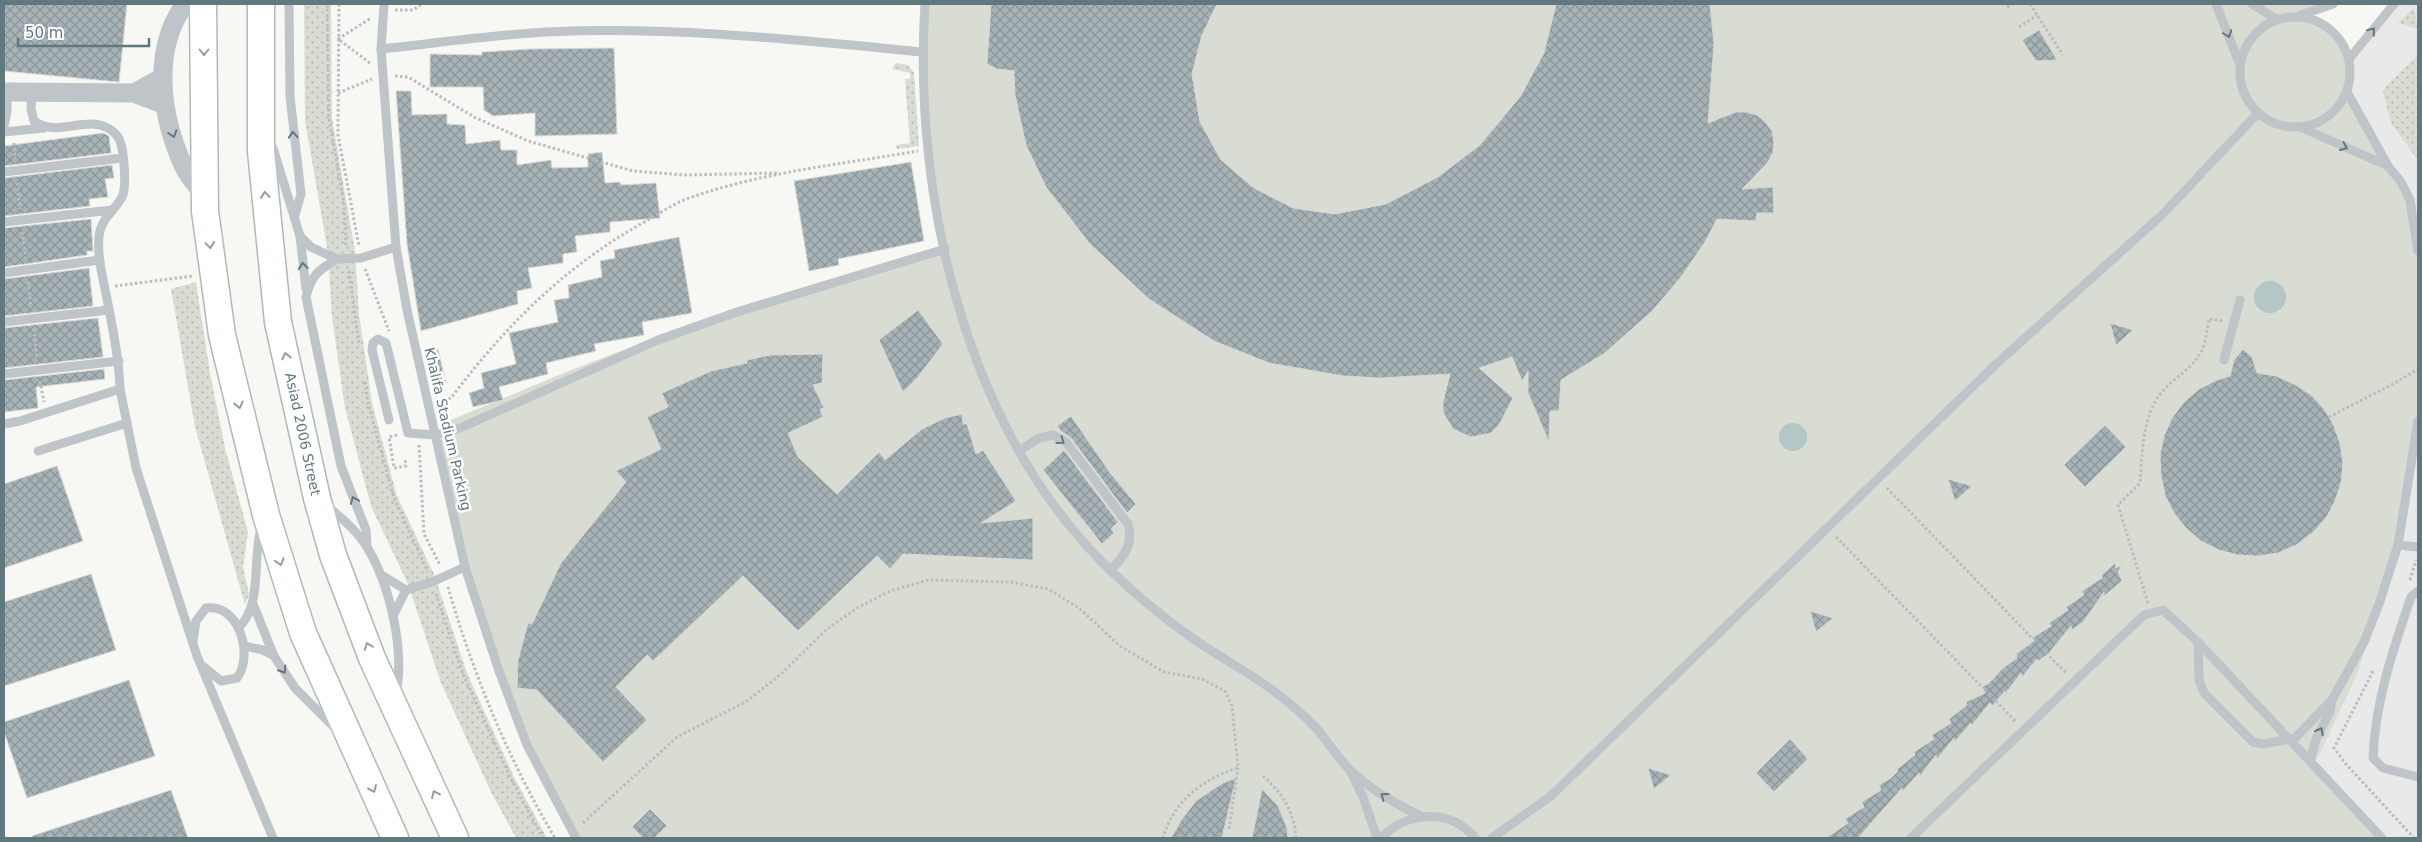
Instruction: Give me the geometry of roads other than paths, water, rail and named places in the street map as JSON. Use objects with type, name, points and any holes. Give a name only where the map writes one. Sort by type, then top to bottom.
[{"type":"main road","points":[[203,4],[205,197],[222,335],[266,515],[303,633],[396,838]]},
{"type":"main road","name":"Asiad 2006 Street","points":[[261,4],[261,151],[278,322],[317,498],[333,554],[372,658],[455,838]]},
{"type":"street","points":[[185,4],[169,34],[163,77],[164,104],[183,166],[205,197]]},
{"type":"street","points":[[134,93],[163,77]]},
{"type":"street","points":[[5,92],[134,93],[164,104]]},
{"type":"lane","points":[[289,4],[290,96],[301,194],[295,217]]},
{"type":"lane","points":[[925,4],[922,52],[928,149],[945,249],[965,328],[988,388],[1019,451],[1053,505],[1111,570],[1151,607],[1208,648],[1255,676],[1284,698],[1316,728],[1350,769],[1394,803],[1421,816]]},
{"type":"lane","points":[[2216,4],[2240,65],[2243,91],[2258,113],[2278,124],[2300,127],[2388,166]]},
{"type":"lane","points":[[2252,4],[2276,19]]},
{"type":"lane","points":[[2240,65],[2244,50],[2252,37],[2263,26],[2276,19],[2296,16],[2333,4]]},
{"type":"lane","points":[[2349,59],[2394,4]]},
{"type":"lane","name":"Khalifa Stadium Parking","points":[[384,7],[381,48],[396,247],[407,310],[465,567],[499,671],[527,745],[575,835]]},
{"type":"lane","points":[[2296,16],[2308,18],[2328,27],[2341,41],[2349,59],[2350,77],[2347,92],[2340,105],[2329,116],[2315,124],[2300,127]]},
{"type":"lane","points":[[381,48],[548,32],[676,33],[786,39],[922,52]]},
{"type":"lane","points":[[4,126],[8,111],[5,92]]},
{"type":"lane","points":[[32,92],[31,109],[34,121],[44,128]]},
{"type":"lane","points":[[2347,92],[2388,166],[2401,182],[2410,200],[2418,251]]},
{"type":"lane","points":[[261,113],[300,236],[306,297],[341,466],[366,530],[367,547]]},
{"type":"lane","points":[[1492,838],[1552,795],[1994,366],[2164,213],[2258,113]]},
{"type":"lane","points":[[4,132],[44,128],[55,129],[85,123],[103,126],[111,130],[120,139],[125,186],[122,196],[103,219],[99,260],[119,361],[120,389],[136,468],[196,656],[273,838]]},
{"type":"lane","points":[[4,172],[122,158]]},
{"type":"lane","points":[[4,222],[112,210]]},
{"type":"lane","points":[[300,236],[311,247],[337,259],[361,258],[396,247]]},
{"type":"lane","points":[[389,420],[372,350],[373,343],[378,339],[386,343],[408,433],[436,435],[500,412],[588,370],[658,340],[737,312],[945,249]]},
{"type":"lane","points":[[306,297],[310,282],[322,268],[337,259]]},
{"type":"lane","points":[[4,273],[99,260]]},
{"type":"lane","points":[[2224,360],[2240,300]]},
{"type":"lane","points":[[4,322],[109,310]]},
{"type":"lane","points":[[4,374],[119,361]]},
{"type":"lane","points":[[4,424],[20,422],[120,389]]},
{"type":"lane","points":[[2310,762],[2316,739],[2330,712],[2332,700],[2364,642],[2379,604],[2398,545],[2418,421]]},
{"type":"lane","points":[[38,451],[127,423]]},
{"type":"lane","points":[[1019,451],[1040,438],[1053,435],[1066,442],[1128,524],[1131,534],[1129,546],[1111,570]]},
{"type":"lane","points":[[317,498],[343,520],[367,547],[379,573],[393,616],[399,648],[400,675],[393,704]]},
{"type":"lane","points":[[238,628],[245,622],[254,604],[258,537],[266,515]]},
{"type":"lane","points":[[2398,545],[2418,547]]},
{"type":"lane","points":[[393,616],[406,590],[432,582],[465,567]]},
{"type":"lane","points":[[379,573],[406,590]]},
{"type":"lane","points":[[2418,591],[2412,597],[2388,665],[2374,728],[2373,758],[2383,768],[2418,777]]},
{"type":"lane","points":[[254,604],[274,656],[295,688],[353,744]]},
{"type":"lane","points":[[193,644],[196,621],[206,608],[215,607],[223,610],[238,628],[244,646],[243,668],[237,678],[227,681],[221,681],[210,673],[196,656]]},
{"type":"lane","points":[[1911,838],[2144,615],[2163,610],[2198,642],[2382,838]]},
{"type":"lane","points":[[2198,642],[2199,680],[2208,698],[2253,742],[2263,744],[2290,741],[2301,735],[2322,708],[2332,700]]},
{"type":"lane","points":[[244,646],[263,650],[274,656]]},
{"type":"lane","points":[[1350,769],[1363,796],[1377,838]]},
{"type":"lane","points":[[1381,838],[1390,829],[1405,820],[1421,816],[1439,817],[1455,822],[1475,838]]}]
